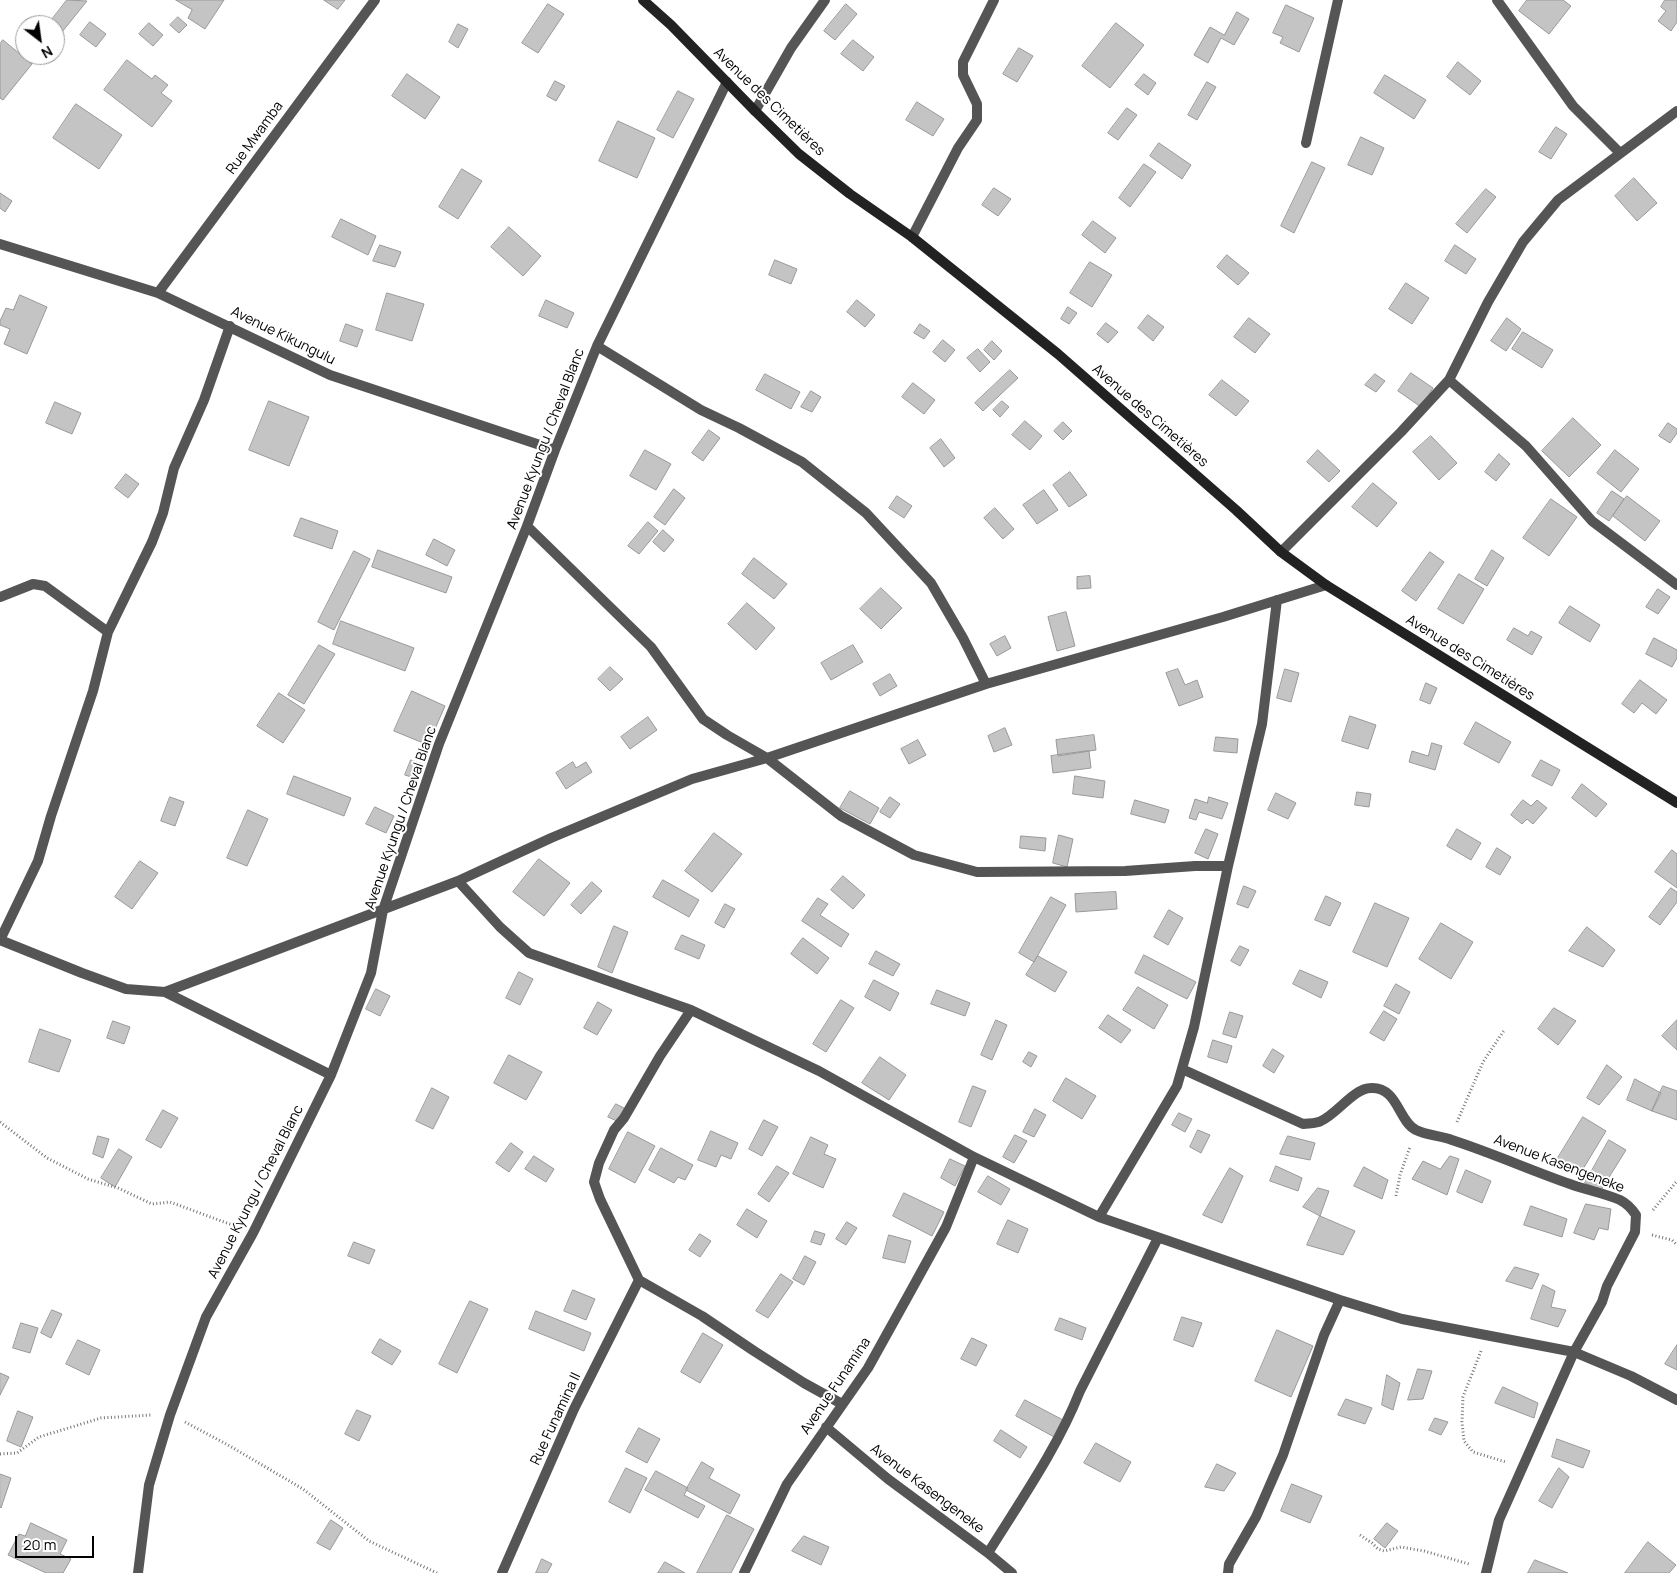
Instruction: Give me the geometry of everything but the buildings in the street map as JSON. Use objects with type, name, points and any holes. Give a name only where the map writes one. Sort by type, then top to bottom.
[{"type":"street","name":"Rue Mwamba","points":[[158,293],[375,0]]},
{"type":"street","name":"Avenue des Cimetières","points":[[643,0],[672,25],[755,111],[807,160],[850,194],[912,237],[1058,354],[1236,510],[1281,552],[1326,584],[1677,803]]},
{"type":"street","points":[[755,111],[791,48],[825,0]]},
{"type":"street","points":[[912,237],[958,148],[977,120],[977,104],[963,75],[963,62],[994,0]]},
{"type":"street","points":[[1306,143],[1338,0]]},
{"type":"street","points":[[1497,0],[1573,106],[1620,153]]},
{"type":"street","name":"Avenue Kyungu / Cheval Blanc","points":[[138,1573],[149,1485],[170,1414],[206,1317],[253,1233],[331,1075],[370,973],[383,910],[439,744],[527,526],[555,450],[597,346],[727,82]]},
{"type":"street","points":[[1281,552],[1401,432],[1449,380],[1488,302],[1523,242],[1558,200],[1677,111]]},
{"type":"street","name":"Avenue Kikungulu","points":[[0,244],[46,260],[158,293],[230,326],[330,376],[555,450]]},
{"type":"street","points":[[230,326],[204,400],[174,468],[163,513],[152,542],[108,632],[93,691],[38,861],[0,940],[126,989],[165,992],[331,1075]]},
{"type":"street","points":[[597,346],[701,410],[802,462],[866,513],[931,583],[963,638],[986,684]]},
{"type":"street","points":[[1449,380],[1526,446],[1592,521],[1677,585]]},
{"type":"street","points":[[527,526],[651,647],[703,719],[767,758],[841,816],[914,855],[977,872],[1125,871],[1195,866],[1228,866]]},
{"type":"street","points":[[0,598],[33,584],[46,586],[108,632]]},
{"type":"street","points":[[165,992],[458,881],[551,838],[692,779],[767,758],[986,684],[1277,600],[1326,584]]},
{"type":"street","points":[[1099,1217],[1177,1086],[1182,1069],[1194,1027],[1228,866],[1262,724],[1277,600]]},
{"type":"street","points":[[458,881],[500,927],[529,953],[691,1010],[819,1071],[974,1158],[1099,1217],[1340,1300],[1402,1319],[1574,1352],[1631,1376],[1677,1400]]},
{"type":"street","points":[[691,1010],[660,1056],[624,1118],[614,1130],[599,1163],[594,1182],[600,1199],[639,1280],[702,1316],[762,1356],[842,1404]]},
{"type":"street","points":[[1182,1069],[1303,1124],[1320,1122],[1337,1111],[1358,1092],[1370,1087],[1382,1090],[1392,1098],[1409,1124],[1416,1130]]},
{"type":"street","name":"Avenue Kasengeneke","points":[[1416,1130],[1449,1138],[1484,1150],[1629,1205],[1636,1216],[1635,1232]]},
{"type":"street","name":"Avenue Funamina","points":[[744,1573],[787,1484],[868,1368],[946,1227],[974,1158]]},
{"type":"street","points":[[1486,1571],[1499,1520],[1520,1472],[1574,1352],[1602,1302],[1611,1279],[1635,1232]]},
{"type":"street","points":[[988,1553],[1056,1444],[1080,1391],[1158,1238]]},
{"type":"street","name":"Rue Funamina II","points":[[502,1573],[574,1409],[639,1280]]},
{"type":"street","points":[[1228,1573],[1229,1564],[1256,1518],[1283,1455],[1324,1335],[1340,1300]]},
{"type":"street","name":"Avenue Kasengeneke","points":[[826,1427],[888,1479],[1012,1573]]},
{"type":"path","points":[[1449,1138],[1483,1062],[1505,1029]]},
{"type":"path","points":[[0,1122],[47,1158],[88,1179],[118,1188],[152,1204],[170,1202],[253,1233]]},
{"type":"path","points":[[1396,1196],[1400,1175],[1416,1130]]},
{"type":"path","points":[[1677,1181],[1635,1232],[1672,1240],[1677,1245]]},
{"type":"path","points":[[1487,1334],[1463,1397],[1462,1422],[1464,1441],[1473,1452],[1505,1462],[1520,1472]]},
{"type":"path","points":[[0,1454],[17,1452],[39,1437],[101,1418],[170,1414],[303,1489],[369,1541],[437,1573]]},
{"type":"path","points":[[1360,1535],[1378,1549],[1384,1550],[1401,1547],[1486,1571]]}]
